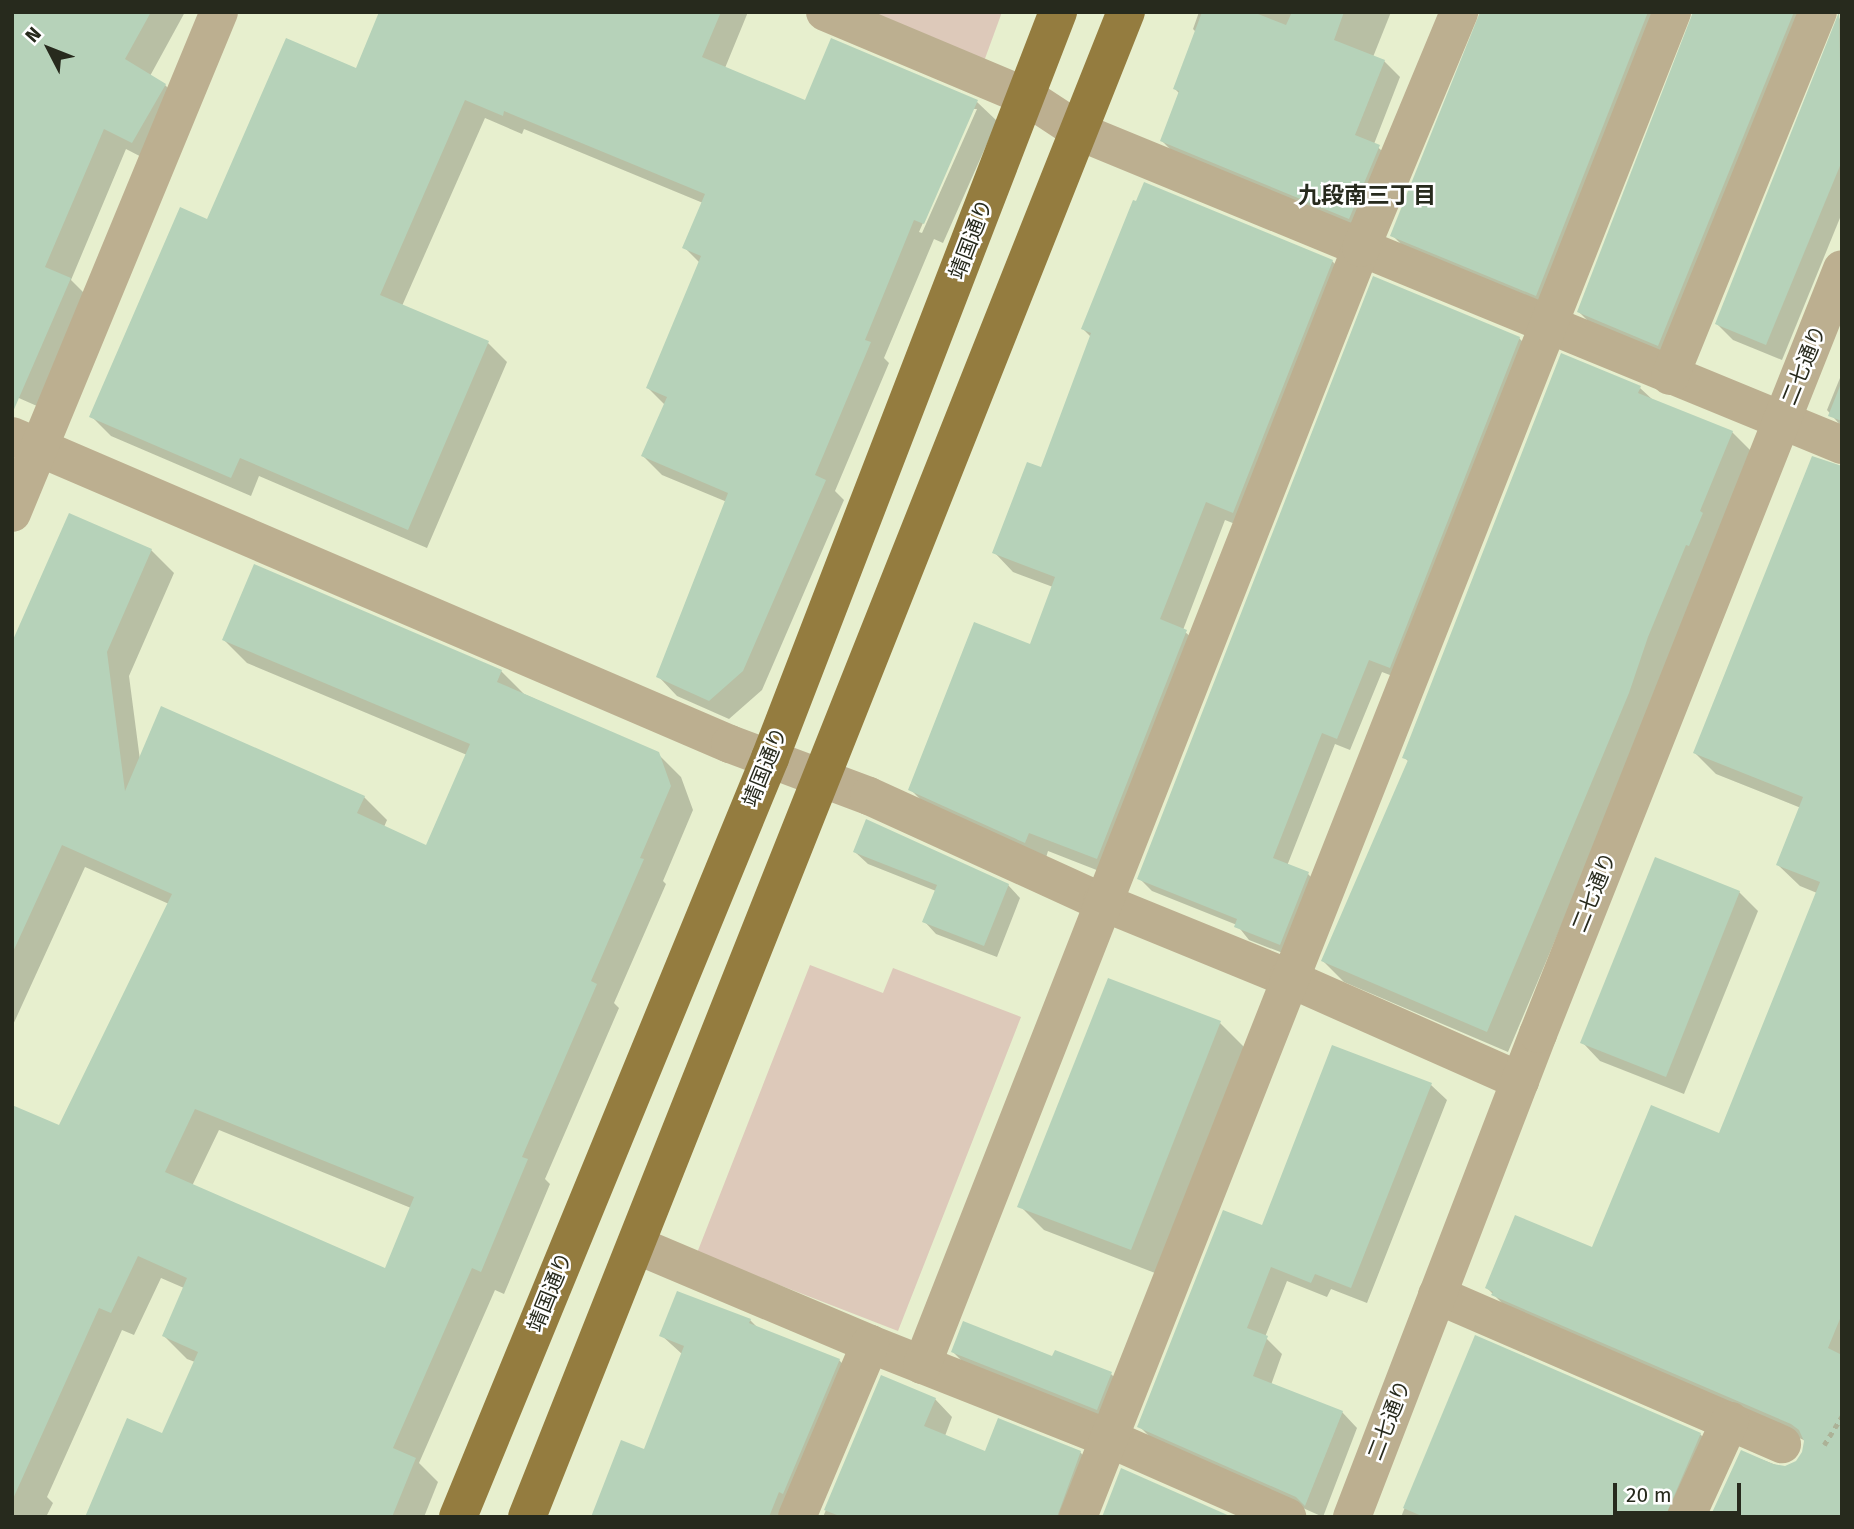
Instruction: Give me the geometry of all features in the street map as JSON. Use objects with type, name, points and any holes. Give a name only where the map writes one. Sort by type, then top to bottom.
[{"type":"main road","name":"靖国通り","points":[[458,1517],[770,758],[1058,12]]},
{"type":"main road","points":[[527,1517],[1126,12]]},
{"type":"street","points":[[12,513],[27,442],[219,12]]},
{"type":"street","points":[[825,12],[1027,97],[1080,132],[1842,445]]},
{"type":"street","points":[[922,1365],[1361,248],[1459,12]]},
{"type":"street","points":[[1078,1517],[1288,978],[1672,12]]},
{"type":"street","points":[[1670,376],[1818,12]]},
{"type":"street","name":"二七通り","points":[[1353,1516],[1520,1081],[1842,269]]},
{"type":"street","points":[[27,442],[730,744],[821,776],[1102,902],[1288,978],[1520,1081]]},
{"type":"street","points":[[636,1245],[870,1344],[1108,1438],[1287,1517]]},
{"type":"street","points":[[1437,1295],[1782,1444]]},
{"type":"street","points":[[797,1517],[870,1344]]},
{"type":"street","points":[[1686,1517],[1730,1421]]},
{"type":"path","points":[[1820,1451],[1842,1416]]},
{"type":"shaded area","points":[[859,12],[1002,12],[983,64]]},
{"type":"shaded area","points":[[810,965],[883,993],[893,968],[1021,1017],[898,1331],[697,1253]]},
{"type":"building","points":[[12,12],[151,12],[125,59],[166,84],[132,143],[104,129],[45,267],[71,278],[12,414]]},
{"type":"building","points":[[379,12],[721,12],[702,57],[805,100],[831,38],[978,100],[924,224],[914,220],[865,340],[871,342],[815,475],[826,480],[743,671],[709,701],[656,677],[728,493],[641,456],[667,397],[646,388],[701,256],[682,248],[705,194],[504,111],[503,116],[465,100],[380,295],[489,341],[408,530],[240,458],[231,478],[89,417],[180,207],[207,219],[286,38],[356,68]]},
{"type":"building","points":[[1202,12],[1253,12],[1286,25],[1292,12],[1344,12],[1334,40],[1385,60],[1355,135],[1380,145],[1349,219],[1160,141],[1179,91],[1173,89]]},
{"type":"building","points":[[1480,12],[1648,12],[1536,296],[1390,236]]},
{"type":"building","points":[[1693,12],[1794,12],[1658,346],[1577,312]]},
{"type":"building","points":[[1839,12],[1842,161],[1766,345],[1715,324]]},
{"type":"building","points":[[1144,182],[1333,260],[1233,513],[1206,502],[1160,619],[1187,630],[1097,859],[1029,833],[1025,843],[908,790],[974,622],[1030,644],[1055,577],[992,553],[1027,462],[1041,467],[1091,333],[1081,329],[1133,200],[1136,201]]},
{"type":"building","points":[[1373,276],[1520,337],[1390,668],[1369,660],[1337,739],[1322,733],[1273,858],[1309,872],[1280,945],[1234,927],[1237,919],[1137,879]]},
{"type":"building","points":[[1561,353],[1641,386],[1638,393],[1733,431],[1700,511],[1703,513],[1689,546],[1686,545],[1648,637],[1629,693],[1487,1032],[1321,961],[1408,760],[1402,758]]},
{"type":"building","points":[[1840,386],[1842,387],[1842,421],[1828,416]]},
{"type":"building","points":[[1812,456],[1842,466],[1842,1314],[1828,1348],[1842,1355],[1842,1517],[1710,1517],[1741,1450],[1773,1464],[1785,1466],[1796,1461],[1802,1452],[1804,1441],[1799,1430],[1791,1424],[1491,1295],[1493,1292],[1485,1288],[1515,1215],[1592,1247],[1651,1105],[1719,1133],[1820,882],[1776,865],[1803,797],[1693,753]]},
{"type":"building","points":[[69,513],[152,549],[107,652],[125,791],[161,706],[365,796],[357,813],[426,845],[470,744],[222,640],[254,564],[502,670],[497,682],[659,752],[671,786],[640,858],[644,859],[591,981],[597,984],[522,1157],[528,1159],[481,1272],[472,1268],[393,1448],[416,1458],[392,1517],[85,1517],[127,1418],[162,1433],[198,1352],[162,1336],[187,1278],[138,1256],[111,1313],[99,1308],[12,1501],[12,1105],[59,1125],[172,894],[62,845],[12,954],[12,642]],"holes":[[[195,1109],[414,1197],[385,1268],[165,1172]]]},
{"type":"building","points":[[866,819],[1009,884],[984,946],[922,922],[937,885],[853,852]]},
{"type":"building","points":[[1655,857],[1740,891],[1666,1077],[1580,1043]]},
{"type":"building","points":[[1108,978],[1221,1021],[1131,1250],[1017,1207]]},
{"type":"building","points":[[1332,1045],[1432,1083],[1351,1288],[1315,1274],[1311,1283],[1271,1267],[1247,1328],[1268,1336],[1253,1376],[1343,1411],[1305,1506],[1296,1497],[1137,1427],[1223,1210],[1262,1225]]},
{"type":"building","points":[[677,1291],[751,1319],[749,1323],[840,1359],[783,1494],[779,1492],[769,1517],[591,1517],[621,1440],[644,1449],[684,1346],[659,1336]]},
{"type":"building","points":[[963,1321],[1052,1356],[1055,1350],[1112,1372],[1097,1410],[951,1352]]},
{"type":"building","points":[[1475,1335],[1701,1433],[1665,1517],[1424,1517],[1403,1508]]},
{"type":"building","points":[[881,1375],[936,1398],[924,1426],[985,1451],[998,1418],[1081,1451],[1057,1517],[842,1517],[824,1510]]},
{"type":"building","points":[[1121,1468],[1232,1517],[1102,1517]]},
{"type":"district","name":"九段南三丁目","points":[[1367,195]]}]
